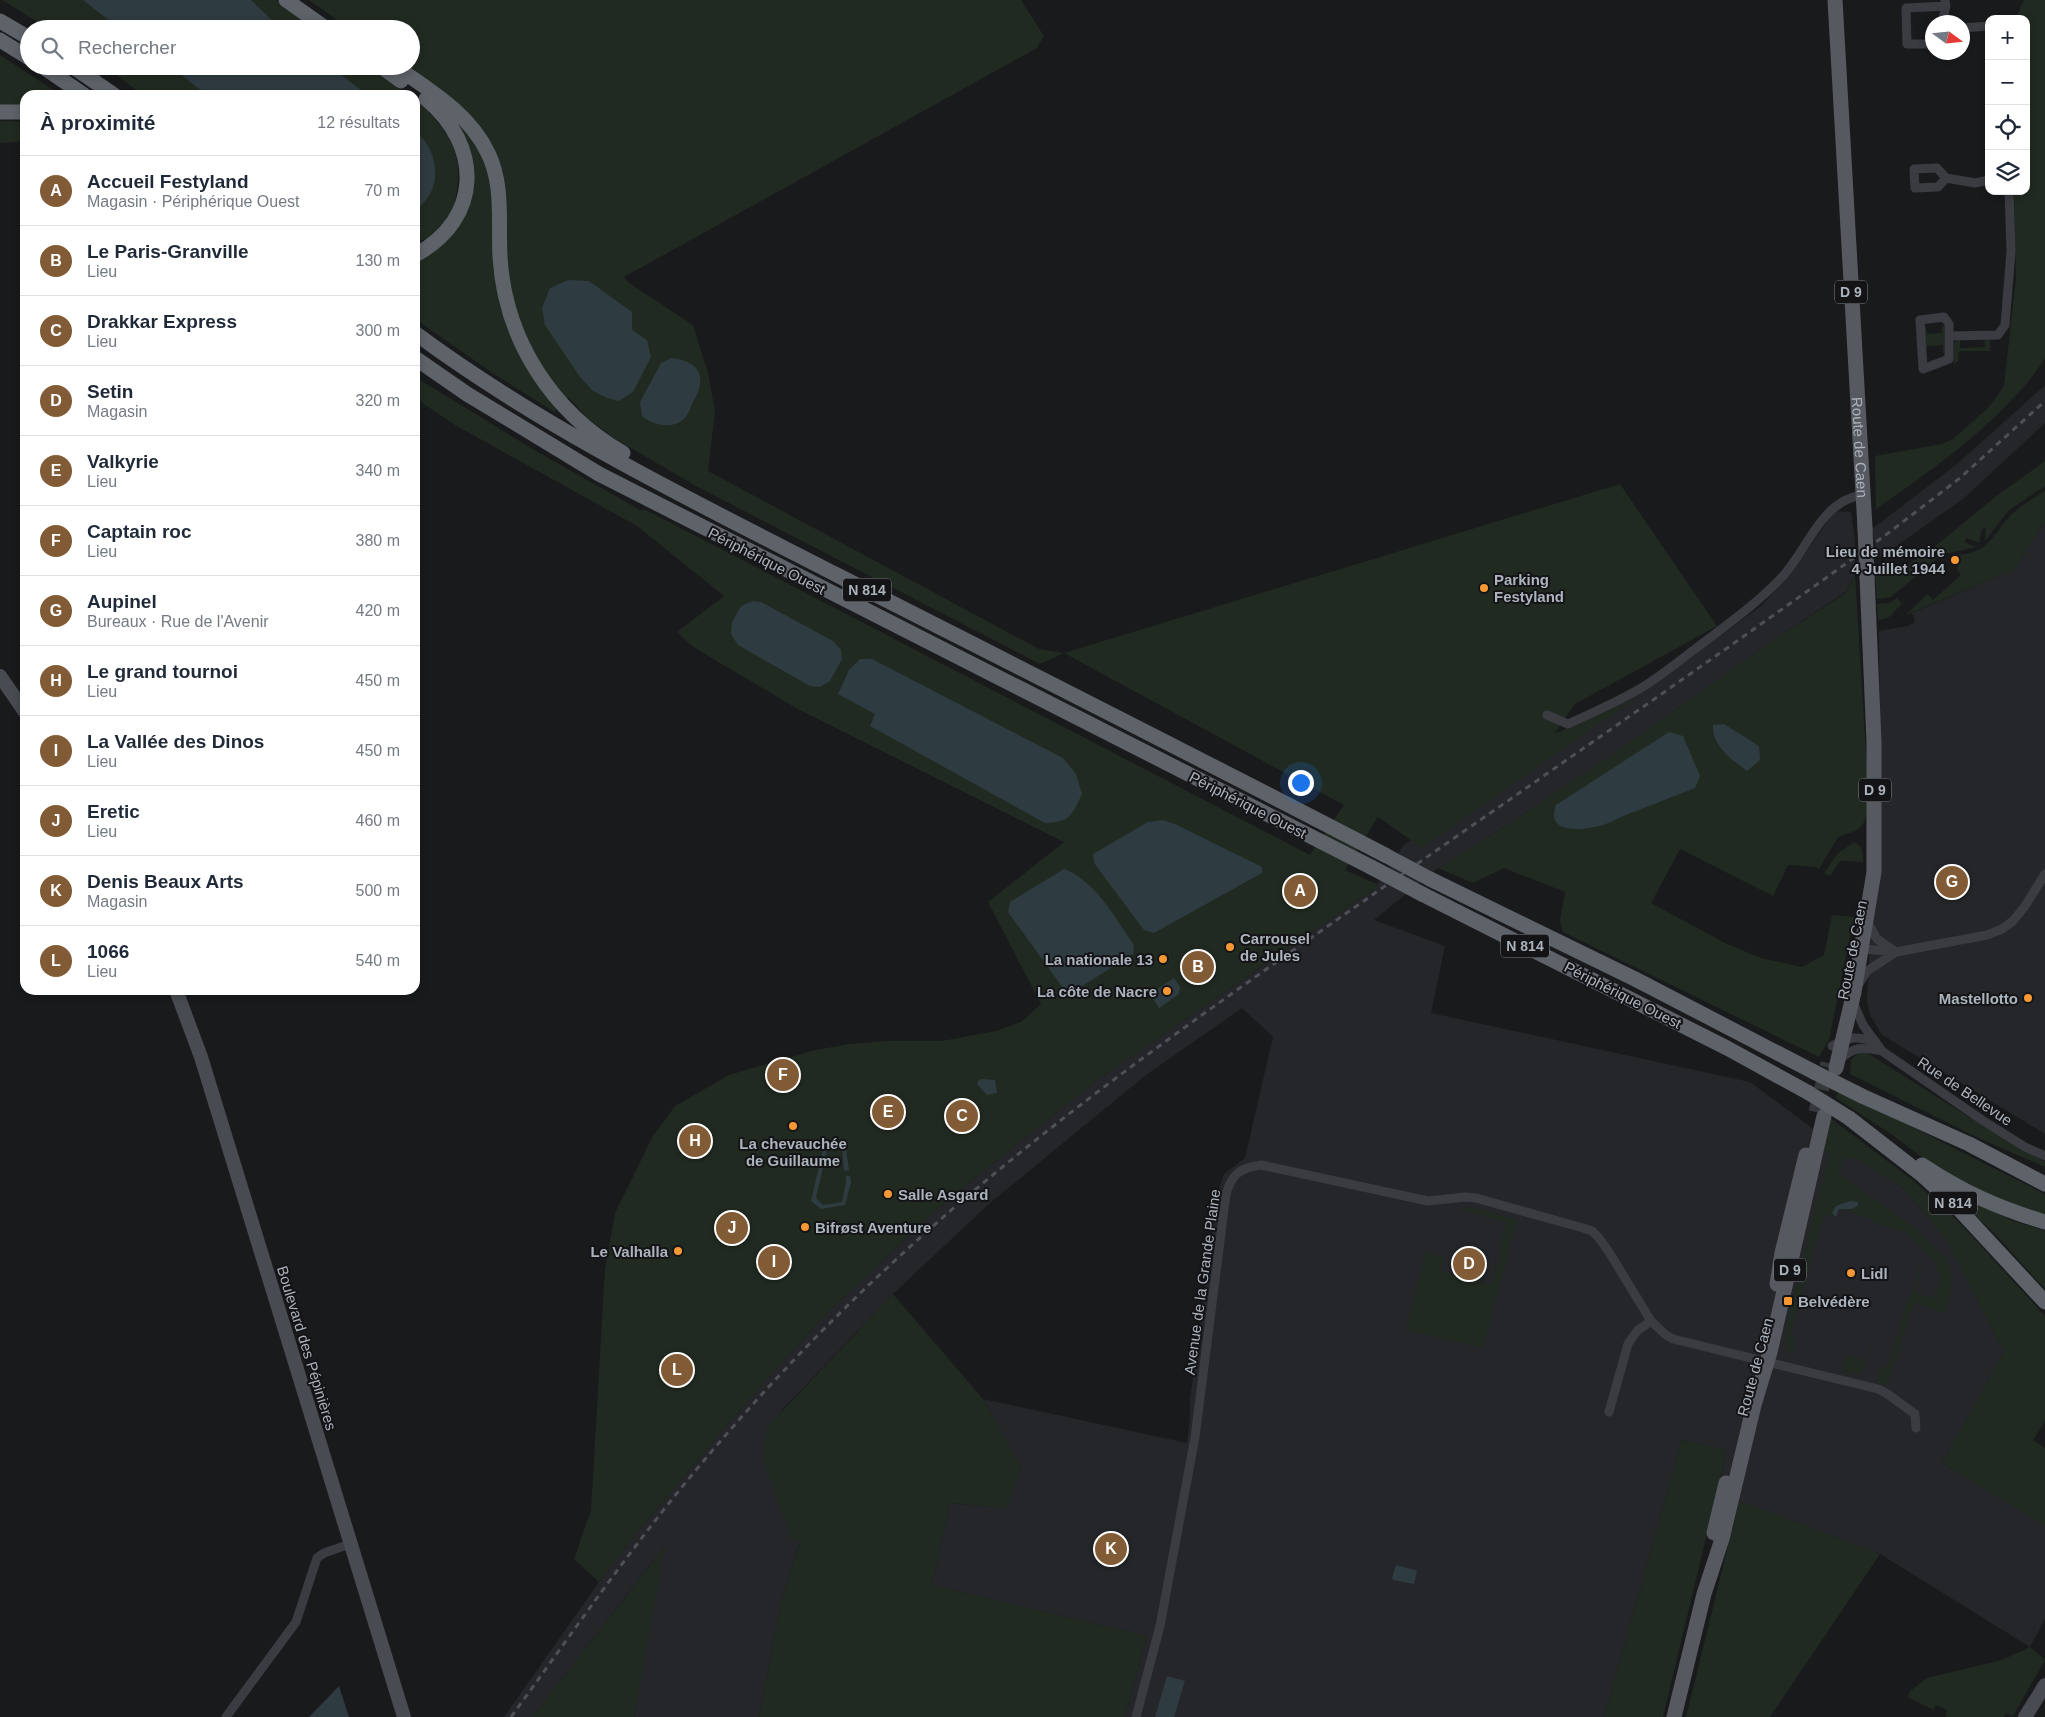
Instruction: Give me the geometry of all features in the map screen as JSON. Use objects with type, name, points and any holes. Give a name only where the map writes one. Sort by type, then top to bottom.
[{"type":"highway","points":[[286,0],[314,20]]},
{"type":"highway","points":[[301,0],[329,20]]},
{"type":"highway","points":[[0,21],[20,33]]},
{"type":"highway","points":[[0,40],[20,52]]},
{"type":"highway","points":[[55,75],[77,90]]},
{"type":"highway","points":[[85,75],[107,90]]},
{"type":"highway","points":[[393,75],[414,90]]},
{"type":"highway","points":[[407,75],[450,106],[476,133],[488,153],[498,187],[501,218],[501,264],[508,307],[526,354],[544,384],[572,416],[598,438],[660,474],[726,518]]},
{"type":"highway","points":[[420,94],[444,116],[458,135],[466,160],[466,188],[463,201],[451,226],[441,237],[420,252]]},
{"type":"highway","points":[[0,112],[20,112]]},
{"type":"highway","name":"Périphérique Ouest","points":[[420,337],[464,370],[532,412],[588,445],[726,518],[1430,879],[1635,979],[1862,1096],[1969,1144],[2045,1184]]},
{"type":"highway","name":"Périphérique Ouest","points":[[420,361],[467,394],[599,474],[1719,1044],[1809,1093],[1849,1118],[1921,1174],[1956,1206],[2045,1302]]},
{"type":"highway","points":[[1849,1118],[1971,1195],[2006,1210],[2045,1222]]},
{"type":"highway","points":[[1969,1144],[2045,1173]]},
{"type":"main road","name":"Route de Caen","points":[[1834,1064],[1858,948],[1867,921],[1874,872],[1874,742],[1867,576],[1835,1]]},
{"type":"main road","points":[[0,676],[20,705]]},
{"type":"main road","name":"Route de Caen","points":[[1838,1043],[1853,996],[1874,838]]},
{"type":"main road","name":"Boulevard des Pépinières","points":[[178,995],[201,1057],[404,1717]]},
{"type":"main road","name":"Route de Caen","points":[[1674,1717],[1704,1594],[1712,1539],[1750,1384],[1762,1362],[1774,1338],[1811,1177],[1820,1114],[1782,1253],[1762,1362]]},
{"type":"main road","points":[[2025,1717],[2045,1685]]},
{"type":"street","points":[[1925,44],[1907,44],[1906,8],[1946,3]]},
{"type":"street","points":[[1970,27],[1985,26]]},
{"type":"street","points":[[1946,178],[1975,183],[1985,181]]},
{"type":"street","points":[[1949,336],[1998,335],[2005,325],[2011,252],[2009,195]]},
{"type":"street","points":[[1944,317],[1949,324],[1949,336],[1949,359],[1922,369],[1920,320],[1944,317]]},
{"type":"street","points":[[1547,715],[1568,724],[1622,699],[1661,674],[1718,632],[1764,594],[1792,565],[1827,514],[1837,504],[1863,495]]},
{"type":"street","points":[[1858,948],[1896,952],[2002,930],[2013,921],[2025,906],[2045,874]]},
{"type":"street","points":[[1867,921],[1877,938],[1896,952]]},
{"type":"street","name":"Route de Caen","points":[[1853,996],[1867,971],[1896,952]]},
{"type":"street","name":"Rue de Bellevue","points":[[1853,996],[1863,1025],[1877,1042],[1882,1052],[1982,1120],[2045,1156]]},
{"type":"street","points":[[1838,1043],[1862,1037],[1877,1042]]},
{"type":"street","name":"Route de Caen","points":[[1834,1064],[1847,1052],[1857,1048],[1882,1052]]},
{"type":"street","name":"Avenue de la Grande Plaine","points":[[1136,1717],[1160,1626],[1196,1436],[1226,1194],[1230,1182],[1238,1173],[1250,1167],[1261,1165],[1428,1201],[1465,1197],[1583,1228],[1599,1238],[1651,1321],[1666,1335],[1673,1339],[1762,1362],[1878,1389],[1915,1414],[1916,1428]]},
{"type":"street","points":[[1609,1412],[1628,1344],[1637,1331],[1651,1321]]},
{"type":"street","points":[[226,1717],[296,1622],[317,1558],[324,1553],[350,1544]]},
{"type":"shaded area","points":[[2,0],[276,0],[302,20],[34,20]]},
{"type":"shaded area","points":[[83,0],[251,0],[272,20],[109,20]]},
{"type":"shaded area","points":[[309,0],[1021,0],[1044,36],[1037,48],[624,277],[629,283],[693,325],[708,373],[715,411],[708,471],[1039,649],[1064,653],[1040,664],[696,486],[617,440],[587,418],[569,398],[561,398],[523,338],[506,268],[507,199],[503,172],[492,144],[473,119],[417,75],[420,75],[420,20],[337,20]]},
{"type":"shaded area","points":[[2024,0],[2045,0],[2045,358],[2023,388],[1987,424],[1932,469],[1876,509],[1875,456],[1942,444],[1953,439],[1989,407],[2004,386],[2016,278],[2014,195],[2030,195],[2030,15],[2017,15]]},
{"type":"shaded area","points":[[0,55],[20,68],[20,75],[30,75],[53,90],[20,90],[20,109],[0,109]]},
{"type":"shaded area","points":[[116,75],[381,75],[402,90],[136,90]]},
{"type":"shaded area","points":[[181,75],[341,75],[361,90],[201,90]]},
{"type":"shaded area","points":[[420,104],[434,118],[449,139],[457,162],[458,175],[457,193],[452,211],[441,227],[426,241],[425,239],[420,241]]},
{"type":"shaded area","points":[[445,111],[470,130],[492,173],[501,291],[558,408],[554,412],[491,372],[420,322],[420,257],[441,244],[471,180]]},
{"type":"shaded area","points":[[0,121],[20,122],[20,141],[0,143]]},
{"type":"shaded area","points":[[420,136],[430,149],[435,171],[431,192],[420,206]]},
{"type":"shaded area","points":[[568,280],[589,281],[632,312],[632,330],[647,340],[651,357],[633,392],[619,401],[607,398],[593,391],[580,377],[545,325],[542,308],[550,288]]},
{"type":"shaded area","points":[[1942,325],[1944,327],[1944,353],[1943,345],[1927,346],[1925,354],[1925,327],[1927,334],[1942,333]]},
{"type":"shaded area","points":[[1960,339],[1960,348],[1985,347],[1985,339],[1990,340],[1990,351],[1959,351],[1958,361],[1954,364],[1954,343]]},
{"type":"shaded area","points":[[671,358],[689,363],[695,367],[700,378],[700,385],[698,393],[684,419],[674,424],[662,425],[651,422],[642,416],[640,402],[661,363]]},
{"type":"shaded area","points":[[420,380],[536,451],[642,511],[644,509],[1310,855],[1344,805],[1064,653],[1620,484],[1717,626],[1575,704],[1554,734],[1646,694],[1617,711],[1422,848],[1378,817],[1345,870],[1377,884],[1374,889],[1096,1081],[946,1201],[826,1314],[751,1397],[635,1535],[599,1582],[574,1559],[591,1510],[605,1269],[615,1213],[653,1136],[675,1106],[729,1075],[811,1051],[849,1044],[886,1041],[942,1041],[996,1031],[1021,1022],[1041,1004],[988,902],[1064,842],[796,708],[693,647],[677,632],[724,596],[637,526],[455,425],[420,401]]},
{"type":"shaded area","points":[[2045,385],[2045,423],[1963,499],[1878,558],[1872,529],[1957,464]]},
{"type":"shaded area","points":[[2045,461],[2045,486],[2009,510],[1985,541],[1986,528],[1982,529],[1979,543],[1967,538],[1964,542],[1976,547],[1941,555],[1891,597],[1877,599],[1875,576],[1899,570],[1933,548],[1995,497]]},
{"type":"shaded area","points":[[2045,491],[2045,521],[2015,569],[1906,615],[1927,594],[1933,600],[1961,575],[1957,570],[1959,555],[1983,547],[2011,515]]},
{"type":"shaded area","points":[[1835,511],[1851,512],[1855,541],[1855,575],[1846,592],[1775,639],[1603,761],[1520,817],[1438,868],[1374,920],[1445,946],[1431,1013],[1750,1082],[1835,1145],[1903,1188],[1946,1239],[2004,1352],[1942,1463],[2045,1526],[2045,1619],[2030,1647],[1880,1554],[1778,1515],[1739,1502],[1716,1497],[1727,1450],[1682,1440],[1604,1717],[1125,1717],[1147,1636],[932,1585],[950,1503],[1006,1508],[1021,1467],[983,1399],[1187,1443],[1190,1399],[1217,1194],[1224,1174],[1245,1158],[1273,1037],[1242,1008],[1146,1075],[990,1203],[893,1294],[781,1411],[800,1541],[781,1603],[759,1717],[634,1717],[664,1547],[532,1717],[504,1717],[599,1582],[635,1535],[751,1397],[826,1314],[946,1201],[1096,1081],[1374,889],[1404,845],[1708,645],[1760,607],[1790,575]]},
{"type":"shaded area","points":[[2045,521],[2045,1134],[1882,1035],[1870,1015],[1867,1002],[1880,743],[1879,631],[1908,626],[1915,622],[1912,613],[2015,569]]},
{"type":"shaded area","points":[[1855,575],[1869,802],[1864,823],[1857,830],[1838,837],[1819,869],[1816,867],[1788,865],[1773,896],[1680,849],[1651,903],[1725,943],[1761,958],[1802,967],[1824,955],[1832,915],[1854,917],[1829,1040],[1819,1057],[1563,932],[1560,921],[1565,892],[1504,868],[1473,883],[1438,868],[1520,817],[1603,761],[1775,639],[1846,593]]},
{"type":"shaded area","points":[[1897,598],[1902,604],[1890,617],[1878,620],[1877,604],[1890,603]]},
{"type":"shaded area","points":[[753,601],[761,602],[833,641],[841,650],[842,659],[830,681],[820,687],[810,686],[738,645],[731,634],[732,622],[741,606]]},
{"type":"shaded area","points":[[860,659],[872,659],[1063,758],[1076,774],[1082,794],[1073,812],[1070,816],[1060,821],[1045,823],[870,726],[875,714],[838,694],[849,670]]},
{"type":"shaded area","points":[[1724,724],[1759,746],[1760,760],[1747,771],[1719,746],[1713,725]]},
{"type":"shaded area","points":[[1669,732],[1683,736],[1700,776],[1695,788],[1606,824],[1579,829],[1564,828],[1559,825],[1555,820],[1554,814],[1556,805]]},
{"type":"shaded area","points":[[1163,820],[1262,867],[1262,873],[1154,933],[1144,930],[1094,863],[1093,854],[1148,822]]},
{"type":"shaded area","points":[[1854,842],[1861,848],[1863,862],[1840,861],[1830,876],[1824,873],[1838,853]]},
{"type":"shaded area","points":[[1064,869],[1086,882],[1095,891],[1134,945],[1133,954],[1071,993],[1063,988],[1008,912],[1010,902]]},
{"type":"shaded area","name":"La côte de Nacre","points":[[1174,978],[1180,987],[1179,994],[1159,1008],[1150,994]]},
{"type":"shaded area","points":[[1860,1051],[1869,1054],[1983,1126],[2045,1162],[2045,1167],[1972,1135],[1850,1074],[1851,1060]]},
{"type":"shaded area","points":[[982,1079],[995,1080],[997,1093],[987,1095],[977,1084]]},
{"type":"shaded area","points":[[1839,1090],[2045,1194],[2045,1219],[2007,1208],[1943,1173],[1891,1134],[1836,1098]]},
{"type":"shaded area","points":[[1830,1118],[1914,1181],[1962,1225],[2045,1316],[2045,1421],[2033,1440],[2045,1448],[2045,1526],[1942,1463],[2004,1352],[1946,1239],[1903,1188],[1857,1159],[1844,1158],[1838,1173],[1920,1232],[1946,1258],[1951,1272],[1951,1292],[1944,1313],[1914,1302],[1886,1386],[1877,1383],[1880,1366],[1888,1368],[1907,1302],[1910,1300],[1919,1271],[1917,1267],[1909,1265],[1918,1266],[1921,1270],[1915,1293],[1933,1298],[1941,1277],[1934,1262],[1906,1232],[1872,1222],[1872,1219],[1839,1209],[1850,1209],[1850,1201],[1836,1206],[1832,1213],[1836,1217],[1824,1214],[1791,1332],[1795,1343],[1791,1355],[1786,1348],[1786,1331],[1829,1152],[1822,1149]]},
{"type":"shaded area","points":[[824,1145],[841,1145],[846,1149],[849,1170],[844,1171],[842,1149],[827,1150],[816,1198],[823,1205],[842,1202],[846,1176],[850,1176],[851,1183],[845,1205],[821,1209],[811,1201]]},
{"type":"shaded area","points":[[1965,1199],[2011,1220],[2045,1231],[2045,1289],[1995,1234],[1961,1202]]},
{"type":"shaded area","points":[[1850,1201],[1858,1202],[1858,1206],[1851,1209],[1839,1209],[1836,1217],[1832,1213],[1836,1206]]},
{"type":"shaded area","points":[[1472,1207],[1517,1220],[1483,1348],[1406,1330],[1426,1252],[1444,1257],[1440,1271],[1491,1285],[1503,1244],[1500,1244],[1506,1222],[1458,1209]]},
{"type":"shaded area","points":[[774,1251],[784,1255],[788,1265],[784,1275],[774,1279],[764,1275],[760,1265],[764,1255]]},
{"type":"shaded area","points":[[893,1294],[983,1399],[1021,1467],[1007,1508],[950,1503],[932,1585],[1147,1636],[1125,1717],[759,1717],[781,1603],[800,1542],[792,1540],[763,1459],[768,1426]]},
{"type":"shaded area","points":[[1870,1344],[1871,1347],[1860,1375],[1841,1370],[1846,1356],[1865,1360]]},
{"type":"shaded area","points":[[1682,1440],[1727,1450],[1663,1717],[1604,1717]]},
{"type":"shaded area","points":[[1739,1502],[1880,1554],[1770,1717],[1686,1717]]},
{"type":"shaded area","points":[[665,1546],[634,1717],[532,1717]]},
{"type":"shaded area","points":[[1397,1565],[1417,1572],[1414,1584],[1393,1580]]},
{"type":"shaded area","points":[[2030,1647],[2045,1660],[2013,1716],[2006,1714],[2004,1717],[1947,1717],[1945,1716],[1947,1710],[1936,1705],[1933,1710],[1908,1697],[1909,1692],[1927,1678],[2002,1660]]},
{"type":"shaded area","points":[[1167,1676],[1185,1681],[1174,1717],[1155,1717]]},
{"type":"shaded area","points":[[339,1686],[349,1717],[309,1717]]},
{"type":"tunnel","points":[[1816,1112],[1828,1063]]},
{"type":"railway","points":[[511,1717],[639,1542],[712,1451],[797,1356],[857,1296],[941,1219],[1050,1129],[1164,1043],[1887,534],[1960,478],[2045,401]]},
{"type":"place","name":"Lieu de mémoire 4 Juillet 1944","points":[[1955,560]]},
{"type":"place","name":"Parking Festyland","points":[[1484,588]]},
{"type":"place","name":"Aupinel","points":[[1952,882]]},
{"type":"place","name":"Accueil Festyland","points":[[1300,891]]},
{"type":"place","name":"Carrousel de Jules","points":[[1230,947]]},
{"type":"place","name":"La nationale 13","points":[[1163,959]]},
{"type":"place","name":"Le Paris-Granville","points":[[1198,967]]},
{"type":"place","name":"La côte de Nacre","points":[[1167,991]]},
{"type":"place","name":"Mastellotto","points":[[2028,998]]},
{"type":"place","name":"Captain roc","points":[[783,1075]]},
{"type":"place","name":"Valkyrie","points":[[888,1112]]},
{"type":"place","name":"Drakkar Express","points":[[962,1116]]},
{"type":"place","name":"La chevauchée de Guillaume","points":[[793,1126]]},
{"type":"place","name":"Le grand tournoi","points":[[695,1141]]},
{"type":"place","name":"Salle Asgard","points":[[888,1194]]},
{"type":"place","name":"Bifrøst Aventure","points":[[805,1227]]},
{"type":"place","name":"Eretic","points":[[732,1228]]},
{"type":"place","name":"Le Valhalla","points":[[678,1251]]},
{"type":"place","name":"La Vallée des Dinos","points":[[774,1262]]},
{"type":"place","name":"Setin","points":[[1469,1264]]},
{"type":"place","name":"Lidl","points":[[1851,1273]]},
{"type":"place","name":"Belvédère","points":[[1788,1301]]},
{"type":"place","name":"1066","points":[[677,1370]]},
{"type":"place","name":"Denis Beaux Arts","points":[[1111,1549]]}]
